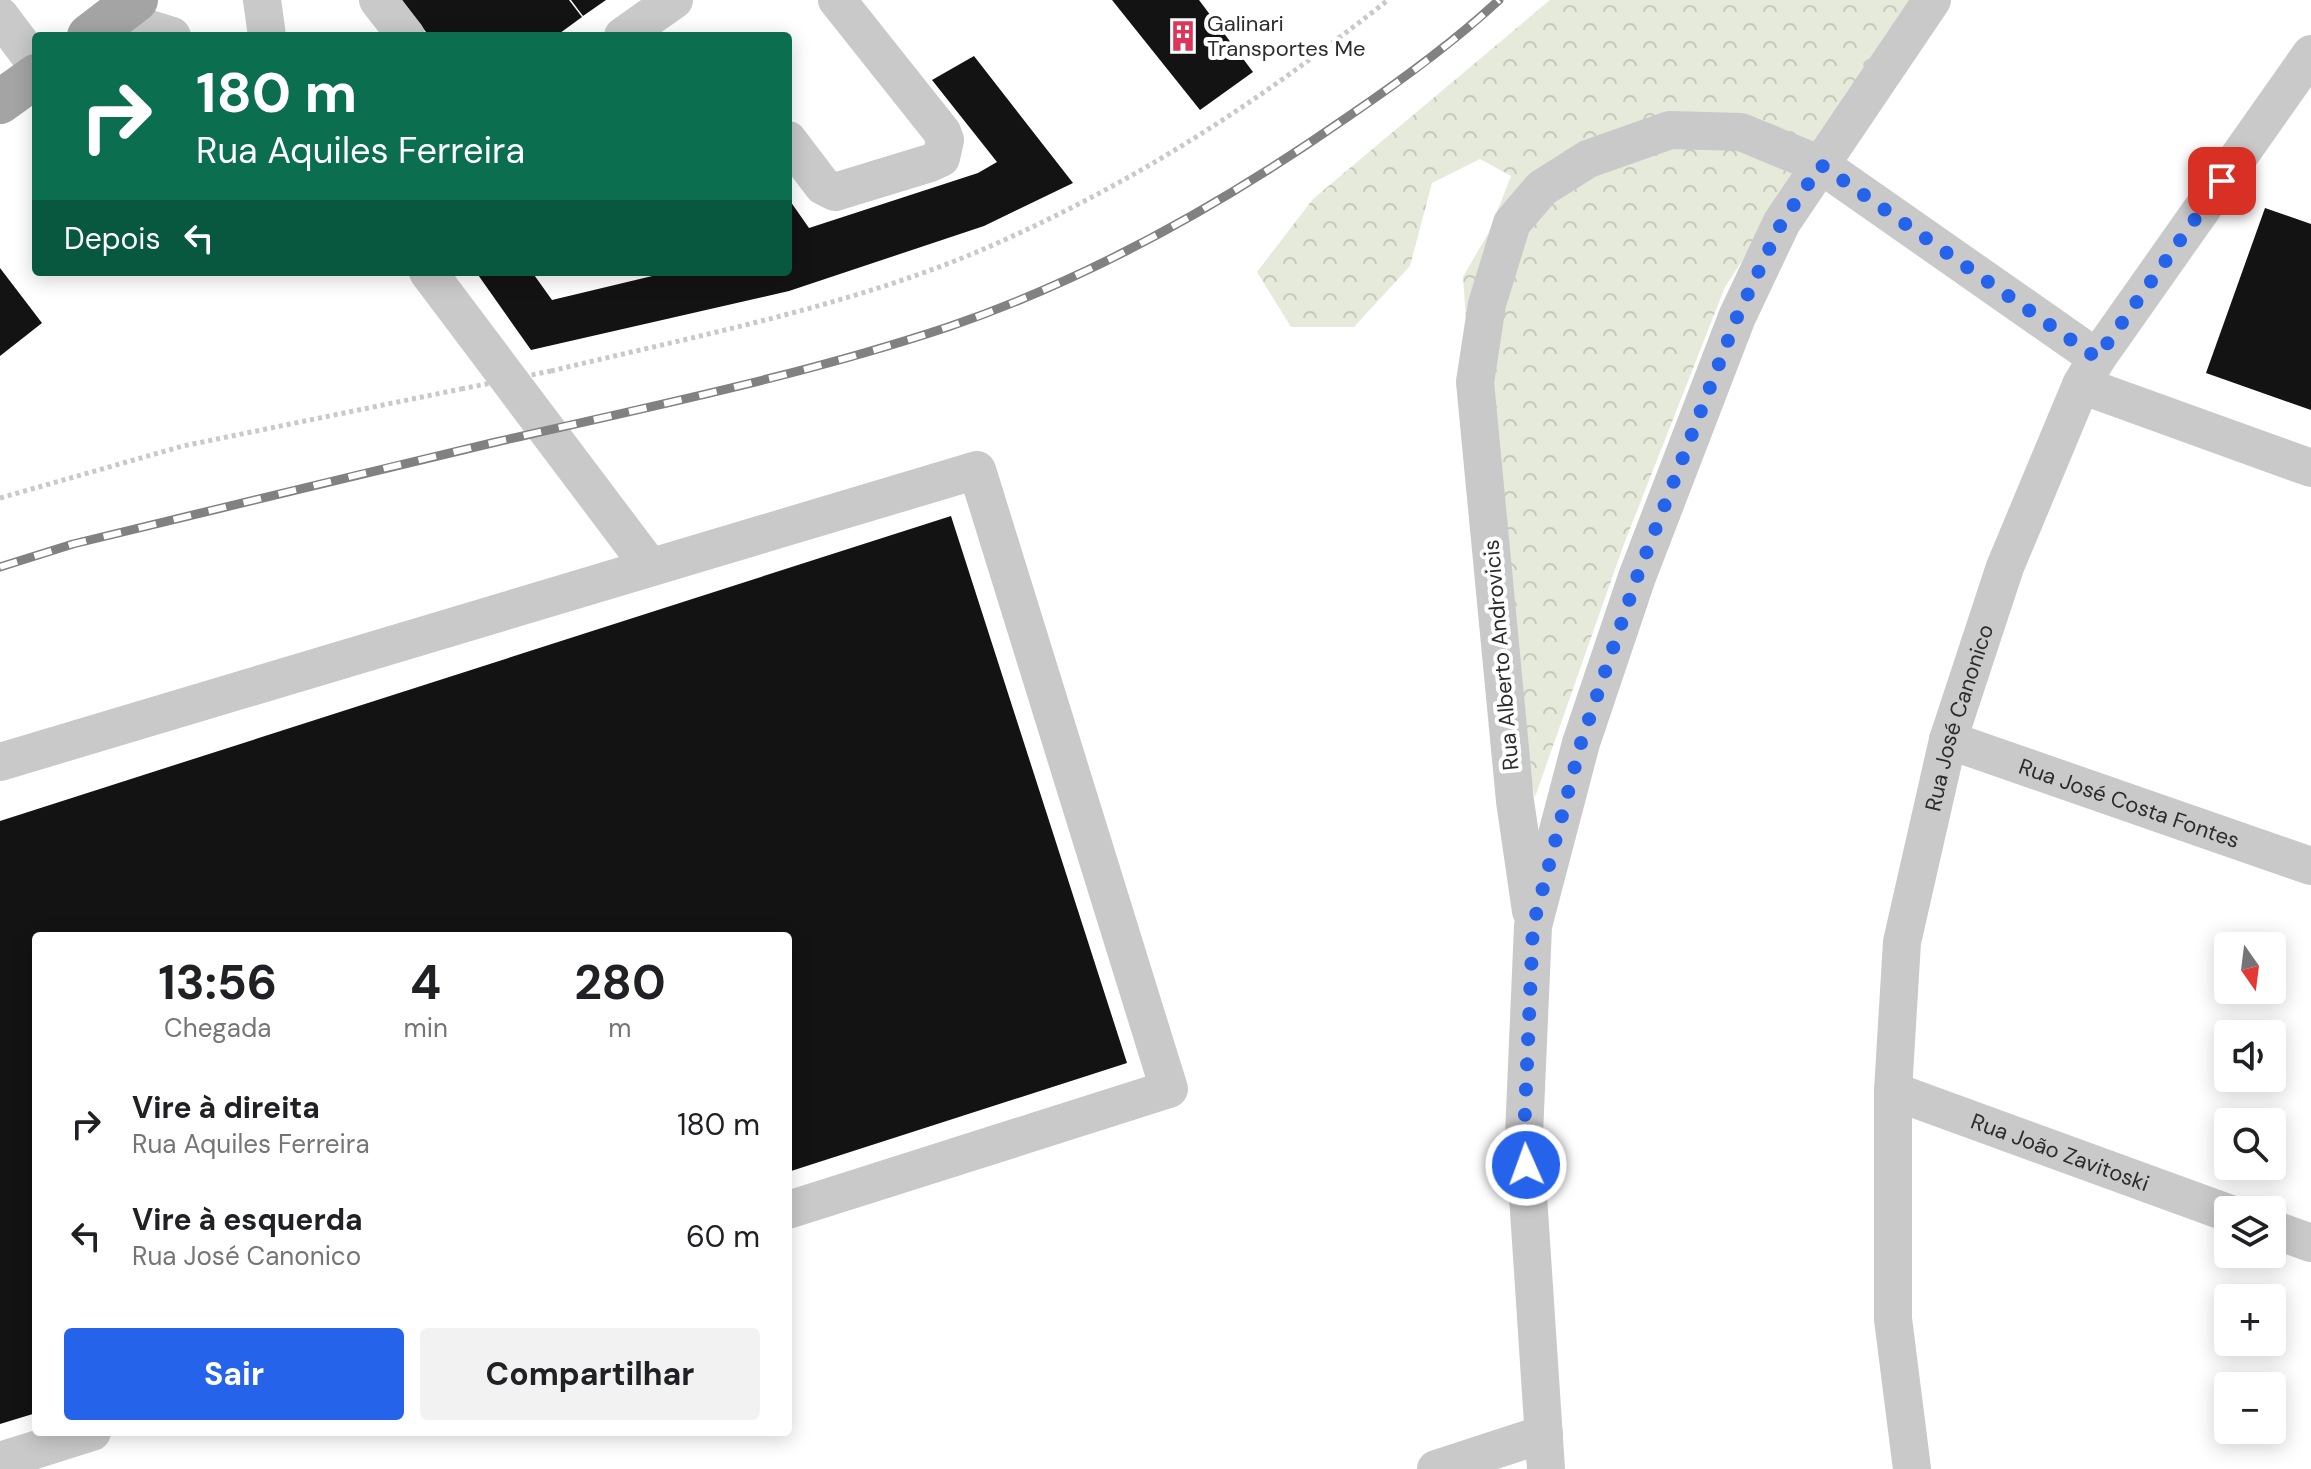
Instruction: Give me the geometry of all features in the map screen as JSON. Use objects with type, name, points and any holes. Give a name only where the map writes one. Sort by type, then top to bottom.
[{"type":"street","points":[[262,0],[266,32]]},
{"type":"street","points":[[378,0],[403,32]]},
{"type":"street","points":[[629,32],[674,0]]},
{"type":"street","points":[[792,145],[823,186],[835,192],[930,163],[941,158],[944,149],[942,132],[837,0]]},
{"type":"street","name":"Rua Alberto Androvicis","points":[[1533,926],[1581,743],[1637,577],[1737,317],[1782,222],[1932,0]]},
{"type":"street","points":[[0,16],[17,81]]},
{"type":"street","points":[[113,18],[159,32]]},
{"type":"street","name":"Rua José Canonico","points":[[1912,1469],[1893,1319],[1893,1091],[1902,942],[1948,740],[2005,567],[2089,372],[2311,54]]},
{"type":"street","name":"Rua Alberto Androvicis","points":[[1545,1451],[1524,1135],[1533,926],[1515,801],[1475,382],[1487,304],[1512,223],[1542,188],[1588,159],[1670,130],[1741,132],[1821,165],[2089,372],[2311,468]]},
{"type":"street","points":[[431,276],[650,567]]},
{"type":"street","points":[[0,762],[977,470],[1169,1089],[792,1209]]},
{"type":"street","name":"Rua José Costa Fontes","points":[[1948,740],[2311,866]]},
{"type":"street","name":"Rua João Zavitoski","points":[[1893,1091],[2214,1208]]},
{"type":"street","points":[[2286,1234],[2311,1243]]},
{"type":"street","points":[[0,1461],[79,1436]]},
{"type":"street","points":[[1436,1469],[1545,1451]]},
{"type":"path","points":[[0,498],[183,446],[551,371],[799,310],[991,246],[1118,185],[1180,149],[1289,78],[1388,0]]},
{"type":"green space","points":[[1550,0],[1913,0],[1725,287],[1624,544],[1535,797],[1483,555],[1463,277],[1489,232],[1511,176],[1480,159],[1432,183],[1410,266],[1354,327],[1291,327],[1257,272],[1313,199]]},
{"type":"building","points":[[402,0],[569,0],[582,17],[561,32],[426,32]]},
{"type":"building","points":[[571,0],[606,0],[583,16]]},
{"type":"building","name":"Galinari Transportes Me","points":[[1112,0],[1199,0],[1253,72],[1200,110]]},
{"type":"building","points":[[974,56],[1073,183],[984,226],[789,291],[531,350],[479,276],[535,276],[552,300],[652,276],[792,276],[792,204],[809,228],[978,173],[997,162],[932,80]]},
{"type":"building","points":[[2265,208],[2311,224],[2311,410],[2206,373]]},
{"type":"building","points":[[0,268],[42,323],[0,356]]},
{"type":"building","points":[[951,516],[1127,1063],[792,1171],[792,932],[32,932],[32,1414],[0,1424],[0,821]]},
{"type":"railway","points":[[0,567],[73,544],[780,376],[893,345],[1001,308],[1104,262],[1252,180],[1405,76],[1499,0]]},
{"type":"place","name":"Galinari Transportes Me","points":[[1183,36]]},
{"type":"route","points":[[1526,1165],[1524,1135],[1533,926],[1581,743],[1637,577],[1737,317],[1782,222],[1821,165],[2097,358],[2222,181]]}]
